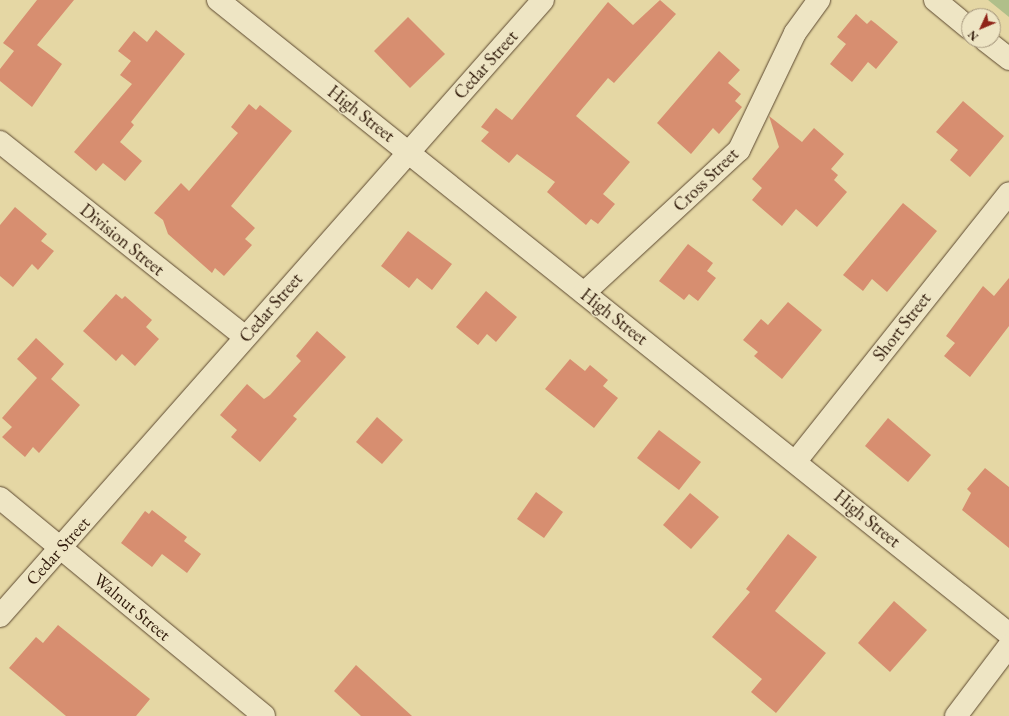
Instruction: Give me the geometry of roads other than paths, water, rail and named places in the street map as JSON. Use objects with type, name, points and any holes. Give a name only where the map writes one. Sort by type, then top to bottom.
[{"type":"street","name":"High Street","points":[[218,0],[796,461],[1009,634]]},
{"type":"street","name":"Cedar Street","points":[[0,616],[62,548],[245,337],[543,0]]},
{"type":"street","name":"Cross Street","points":[[584,293],[739,150],[795,34],[819,0]]},
{"type":"street","points":[[934,0],[961,22]]},
{"type":"street","points":[[995,48],[1009,59]]},
{"type":"street","name":"Division Street","points":[[0,142],[245,337]]},
{"type":"street","name":"Short Street","points":[[796,461],[1009,193]]},
{"type":"street","name":"Walnut Street","points":[[0,498],[264,716]]},
{"type":"street","points":[[956,716],[1009,646]]}]
